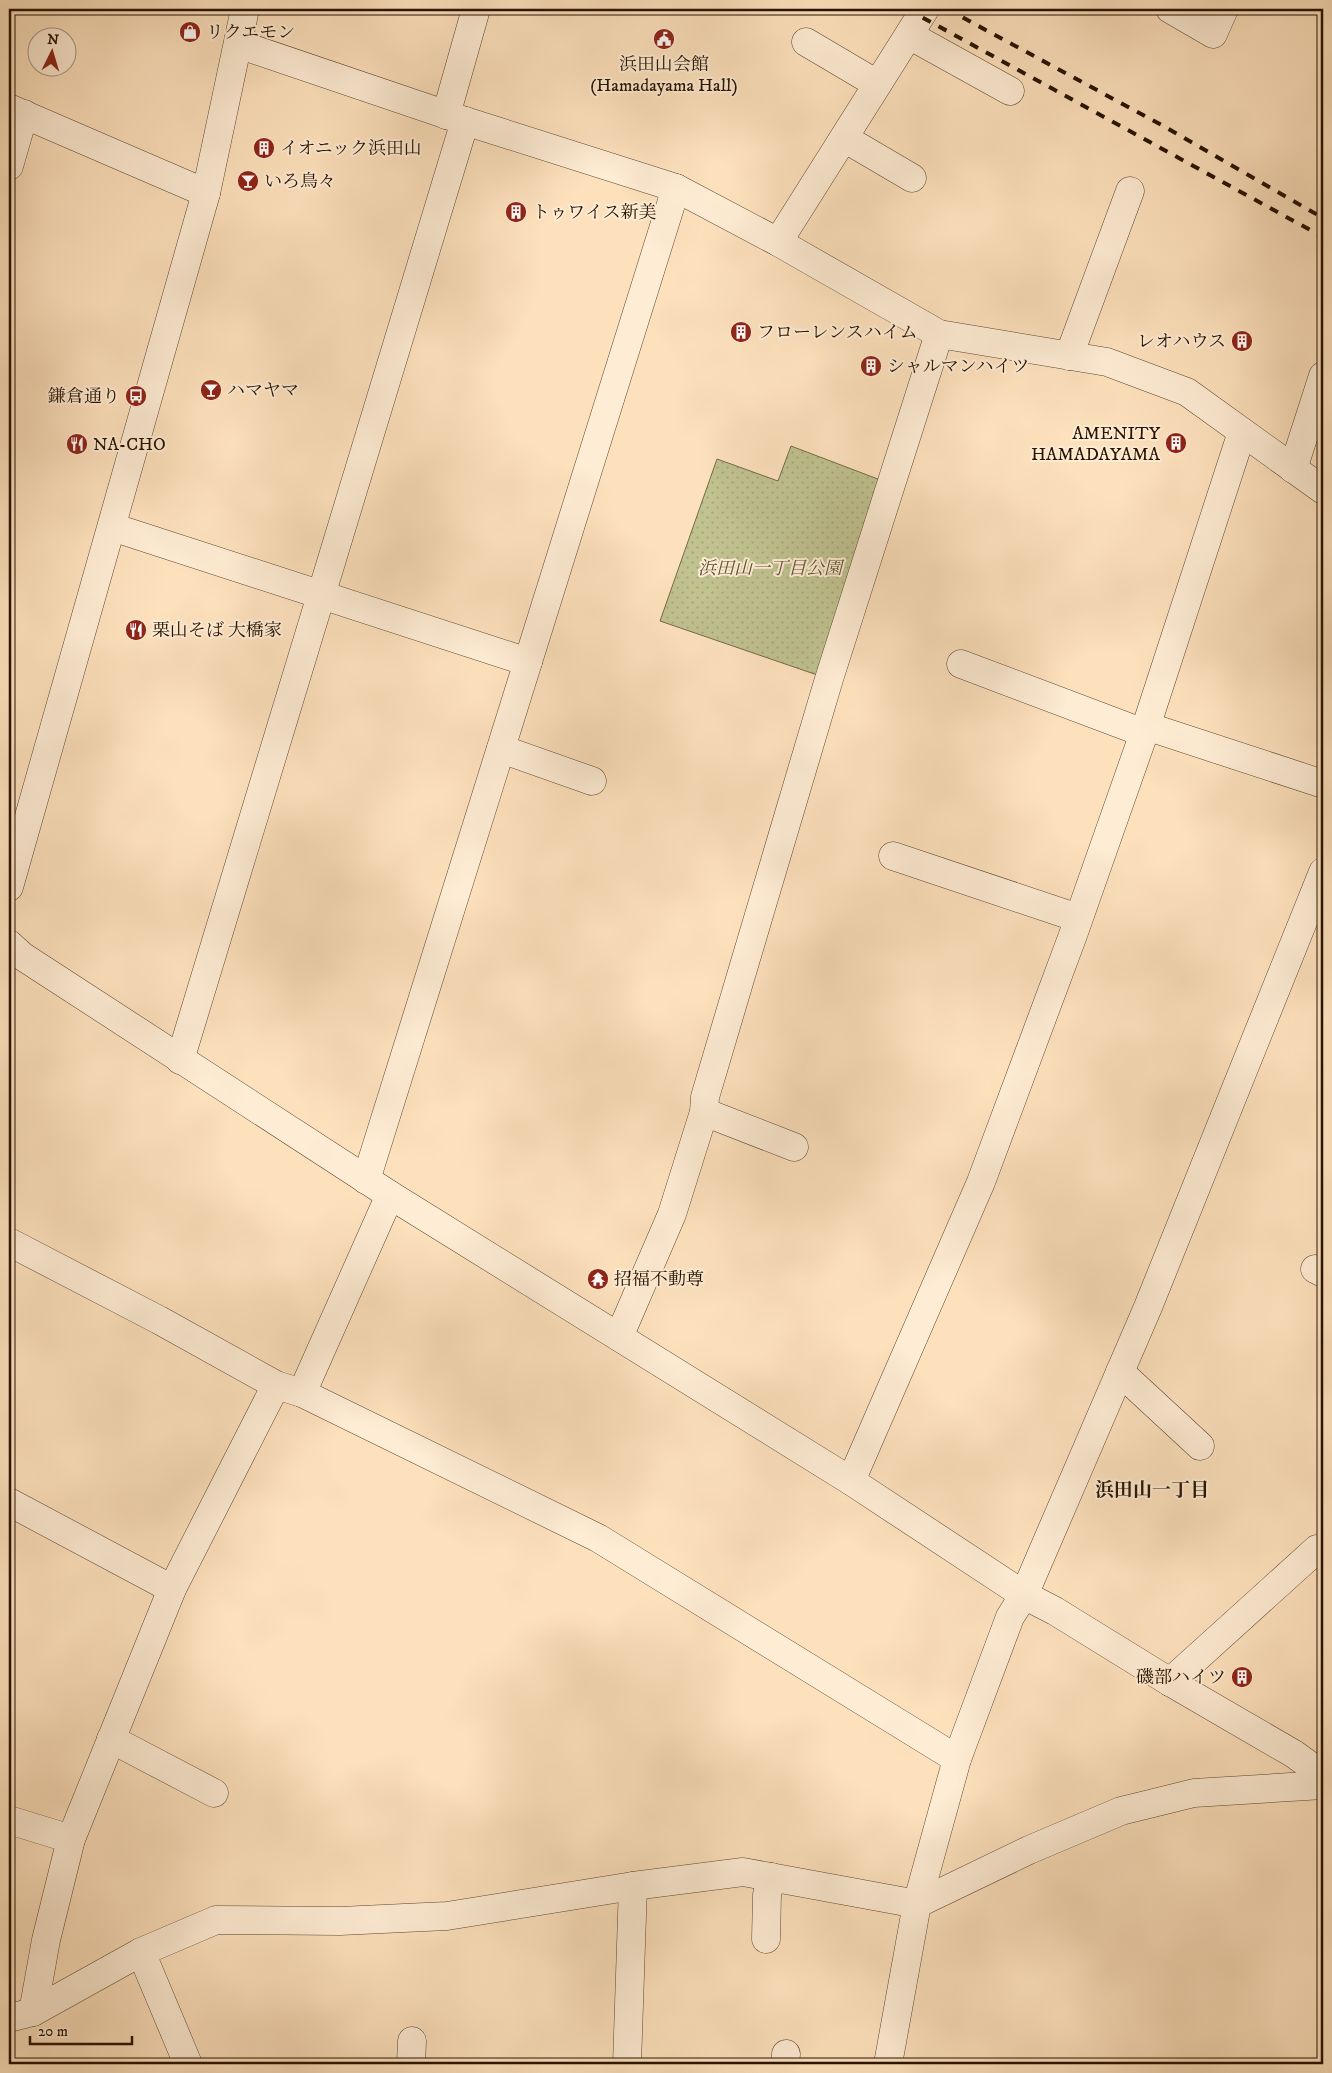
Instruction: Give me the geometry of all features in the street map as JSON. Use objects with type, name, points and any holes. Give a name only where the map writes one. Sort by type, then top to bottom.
[{"type":"street","points":[[9,887],[206,194],[245,9]]},
{"type":"street","points":[[180,1060],[321,595],[456,118],[476,9]]},
{"type":"street","points":[[778,242],[925,9]]},
{"type":"street","points":[[1170,9],[1213,34],[1224,9]]},
{"type":"street","points":[[905,41],[964,84]]},
{"type":"street","points":[[905,41],[1010,91]]},
{"type":"street","points":[[806,42],[877,84]]},
{"type":"street","points":[[238,44],[456,118],[676,188],[778,242],[939,334],[1106,362],[1187,392],[1323,490]]},
{"type":"street","points":[[9,166],[16,111],[206,194]]},
{"type":"street","points":[[844,138],[912,178]]},
{"type":"street","points":[[366,1180],[676,188]]},
{"type":"street","points":[[1069,356],[1130,191]]},
{"type":"street","points":[[619,1337],[672,1214],[704,1112],[705,1097],[826,689],[939,334]]},
{"type":"street","points":[[1293,469],[1323,376]]},
{"type":"street","points":[[851,1481],[981,1182],[1145,729],[1242,432]]},
{"type":"street","points":[[112,527],[528,662]]},
{"type":"street","points":[[961,664],[1145,729],[1323,784]]},
{"type":"street","points":[[501,750],[592,781]]},
{"type":"street","points":[[893,856],[1078,918]]},
{"type":"street","points":[[888,2064],[917,1904],[957,1759],[1010,1617],[1024,1595],[1120,1372],[1322,878]]},
{"type":"street","points":[[9,944],[22,956],[366,1180],[851,1481],[1024,1595],[1055,1611],[1170,1682],[1294,1754],[1323,1774]]},
{"type":"street","points":[[704,1112],[794,1146]]},
{"type":"street","points":[[21,2015],[46,1940],[71,1839],[172,1589],[289,1389],[390,1195]]},
{"type":"street","points":[[9,1242],[289,1389],[598,1538],[957,1759]]},
{"type":"street","points":[[1120,1372],[1200,1446]]},
{"type":"street","points":[[9,1502],[172,1589]]},
{"type":"street","points":[[1170,1682],[1317,1549]]},
{"type":"street","points":[[111,1739],[214,1793]]},
{"type":"street","points":[[21,2015],[141,1952],[216,1920],[340,1921],[447,1916],[633,1886],[744,1872],[917,1904],[1029,1850],[1121,1811],[1194,1793],[1323,1786]]},
{"type":"street","points":[[9,1820],[71,1839]]},
{"type":"street","points":[[766,1938],[767,1895],[771,1878]]},
{"type":"street","points":[[627,2064],[633,1886]]},
{"type":"street","points":[[141,1952],[188,2064]]},
{"type":"green space","name":"浜田山一丁目公園","points":[[791,446],[883,481],[829,679],[660,621],[717,459],[778,481]]},
{"type":"railway","points":[[907,9],[1323,237]]},
{"type":"railway","points":[[947,9],[1167,128],[1323,218]]},
{"type":"place","name":"リクエモン","points":[[190,32]]},
{"type":"place","name":"浜田山会館 (Hamadayama Hall)","points":[[664,39]]},
{"type":"place","name":"イオニック浜田山","points":[[264,148]]},
{"type":"place","name":"いろ鳥々","points":[[248,181]]},
{"type":"place","name":"トゥワイス新美","points":[[516,212]]},
{"type":"place","name":"フローレンスハイム","points":[[741,332]]},
{"type":"place","name":"レオハウス","points":[[1242,341]]},
{"type":"place","name":"シャルマンハイツ","points":[[871,366]]},
{"type":"place","name":"ハマヤマ","points":[[211,390]]},
{"type":"place","name":"鎌倉通り","points":[[136,396]]},
{"type":"place","name":"AMENITY HAMADAYAMA","points":[[1176,443]]},
{"type":"place","name":"NA-CHO","points":[[77,444]]},
{"type":"place","name":"栗山そば 大橋家","points":[[136,630]]},
{"type":"place","name":"招福不動尊","points":[[598,1279]]},
{"type":"place","name":"磯部ハイツ","points":[[1242,1677]]},
{"type":"district","name":"浜田山一丁目","points":[[1152,1489]]}]
